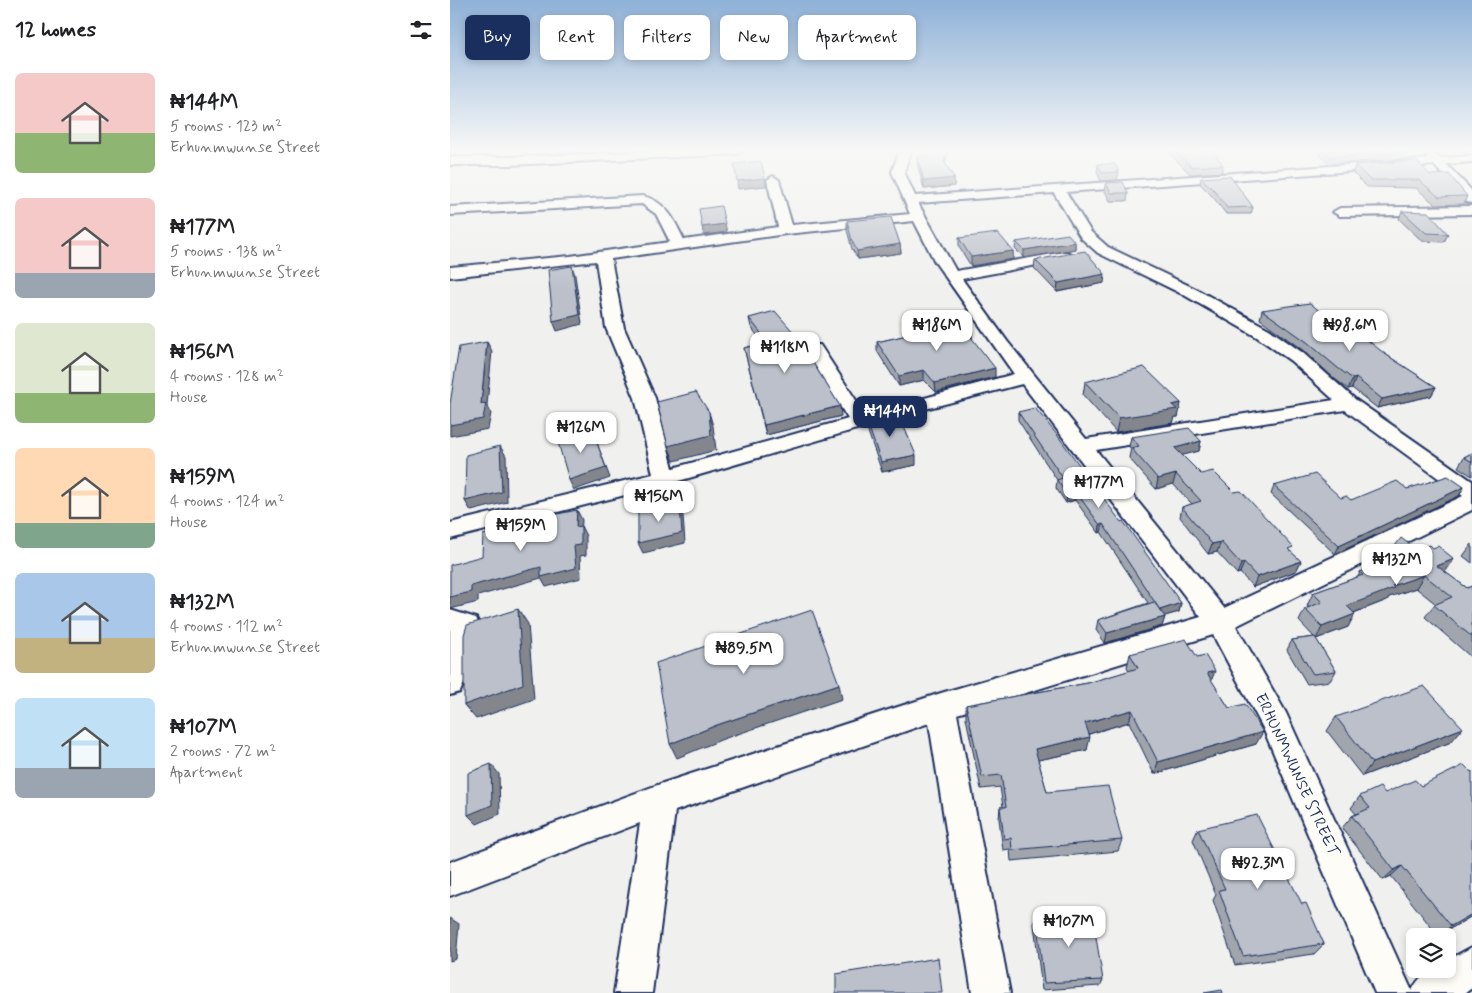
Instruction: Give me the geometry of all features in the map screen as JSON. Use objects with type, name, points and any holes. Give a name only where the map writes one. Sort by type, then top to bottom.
[{"type":"street","points":[[778,197],[786,230]]},
{"type":"street","name":"ERHUNMWUNSE STREET","points":[[909,197],[952,276],[1026,377],[1220,622],[1275,722],[1394,993]]},
{"type":"street","points":[[450,272],[602,255],[678,243],[786,230],[914,208],[995,197]]},
{"type":"street","points":[[1063,197],[1086,235],[1103,250],[1190,292],[1263,333],[1297,358],[1349,404],[1472,492]]},
{"type":"street","points":[[450,211],[643,200],[652,202],[659,207],[678,243]]},
{"type":"street","points":[[1340,212],[1472,210]]},
{"type":"street","points":[[952,276],[1103,250]]},
{"type":"street","points":[[602,255],[615,328],[645,398],[665,478]]},
{"type":"street","points":[[814,349],[860,422]]},
{"type":"street","points":[[450,531],[665,478],[1026,377]]},
{"type":"street","points":[[1081,446],[1349,404]]},
{"type":"street","points":[[450,879],[660,800],[941,706],[1220,622],[1472,501]]},
{"type":"street","points":[[450,621],[467,626],[450,683]]},
{"type":"street","points":[[941,706],[991,993]]},
{"type":"street","points":[[633,993],[660,800]]},
{"type":"street","points":[[1431,993],[1472,966]]},
{"type":"building","points":[[1219,197],[1246,197],[1253,207],[1227,208]]},
{"type":"building","points":[[721,206],[725,224],[702,227],[699,209]]},
{"type":"building","points":[[1402,211],[1428,212],[1448,234],[1426,233]]},
{"type":"building","points":[[891,217],[900,244],[857,251],[852,241],[847,221]]},
{"type":"building","points":[[998,233],[1013,251],[971,257],[959,238]]},
{"type":"building","points":[[1068,234],[1075,242],[1024,250],[1016,242]]},
{"type":"building","points":[[1085,251],[1105,274],[1058,283],[1035,260]]},
{"type":"building","points":[[572,266],[579,315],[553,321],[548,270]]},
{"type":"building","points":[[1310,303],[1349,336],[1360,334],[1385,354],[1436,387],[1382,399],[1356,378],[1353,379],[1339,369],[1307,342],[1262,310]]},
{"type":"building","points":[[775,311],[795,334],[840,406],[764,425],[744,348],[768,342],[749,318]]},
{"type":"building","points":[[960,317],[972,331],[967,332],[995,368],[935,383],[924,370],[899,376],[877,342],[929,330],[925,326]]},
{"type":"building","points":[[487,342],[481,404],[486,403],[483,419],[450,425],[450,404],[459,347]]},
{"type":"building","points":[[1144,367],[1181,403],[1172,405],[1177,409],[1119,418],[1085,382]]},
{"type":"building","points":[[696,392],[709,412],[711,435],[668,446],[657,402]]},
{"type":"building","points":[[1035,408],[1121,522],[1123,521],[1181,603],[1160,610],[1103,524],[1100,525],[1076,492],[1067,495],[1057,480],[1063,478],[1018,412]]},
{"type":"building","points":[[898,413],[916,455],[881,462],[866,419]]},
{"type":"building","points":[[1189,428],[1201,441],[1175,448],[1201,474],[1213,471],[1234,492],[1241,491],[1293,547],[1288,549],[1301,561],[1257,577],[1244,563],[1241,564],[1221,542],[1212,544],[1182,507],[1201,501],[1176,474],[1158,479],[1131,448],[1139,446],[1131,437]]},
{"type":"building","points":[[592,429],[606,468],[569,480],[557,439]]},
{"type":"building","points":[[500,446],[502,492],[465,501],[466,455]]},
{"type":"building","points":[[1472,453],[1472,462],[1464,457]]},
{"type":"building","points":[[1315,474],[1341,498],[1346,496],[1351,500],[1397,481],[1407,489],[1448,476],[1464,487],[1339,546],[1274,486]]},
{"type":"building","points":[[661,506],[661,510],[680,506],[682,533],[638,543],[638,511]]},
{"type":"building","points":[[577,510],[576,527],[581,526],[581,545],[574,546],[576,568],[541,577],[541,567],[471,586],[471,592],[450,597],[450,565],[482,556],[483,535],[538,521],[538,518]]},
{"type":"building","points":[[1401,538],[1417,550],[1430,545],[1433,548],[1438,546],[1454,559],[1437,566],[1467,588],[1472,586],[1472,637],[1434,605],[1452,597],[1424,575],[1392,586],[1394,588],[1347,606],[1355,614],[1322,627],[1305,609],[1322,602],[1313,593],[1363,575],[1360,572],[1383,565],[1380,563],[1397,554],[1392,550]]},
{"type":"building","points":[[1154,602],[1165,617],[1107,633],[1098,620]]},
{"type":"building","points":[[518,609],[523,684],[464,705],[464,635],[467,625]]},
{"type":"building","points":[[812,610],[839,684],[717,725],[670,744],[656,663]]},
{"type":"building","points":[[1315,637],[1336,671],[1313,674],[1292,640]]},
{"type":"building","points":[[1186,639],[1197,657],[1205,655],[1215,671],[1207,673],[1229,708],[1245,704],[1263,732],[1158,762],[1132,710],[1085,723],[1090,737],[1035,749],[1047,792],[1108,786],[1122,840],[1012,850],[1011,838],[1004,839],[1000,807],[1006,807],[1001,775],[982,777],[966,705],[1088,683],[1138,668],[1130,654]]},
{"type":"building","points":[[1424,686],[1463,728],[1372,763],[1336,717]]},
{"type":"building","points":[[491,764],[492,805],[468,815],[468,773]]},
{"type":"building","points":[[1464,765],[1472,771],[1472,914],[1451,926],[1402,866],[1394,870],[1352,816],[1370,808],[1360,796],[1380,787],[1385,793],[1415,780],[1421,786]]},
{"type":"building","points":[[1257,815],[1302,904],[1306,903],[1324,944],[1243,956],[1219,890],[1225,889],[1198,829]]},
{"type":"building","points":[[1092,913],[1103,980],[1044,983],[1036,916]]},
{"type":"building","points":[[938,958],[942,993],[836,993],[836,974]]},
{"type":"building","points":[[1222,990],[1223,993],[1204,993]]}]
